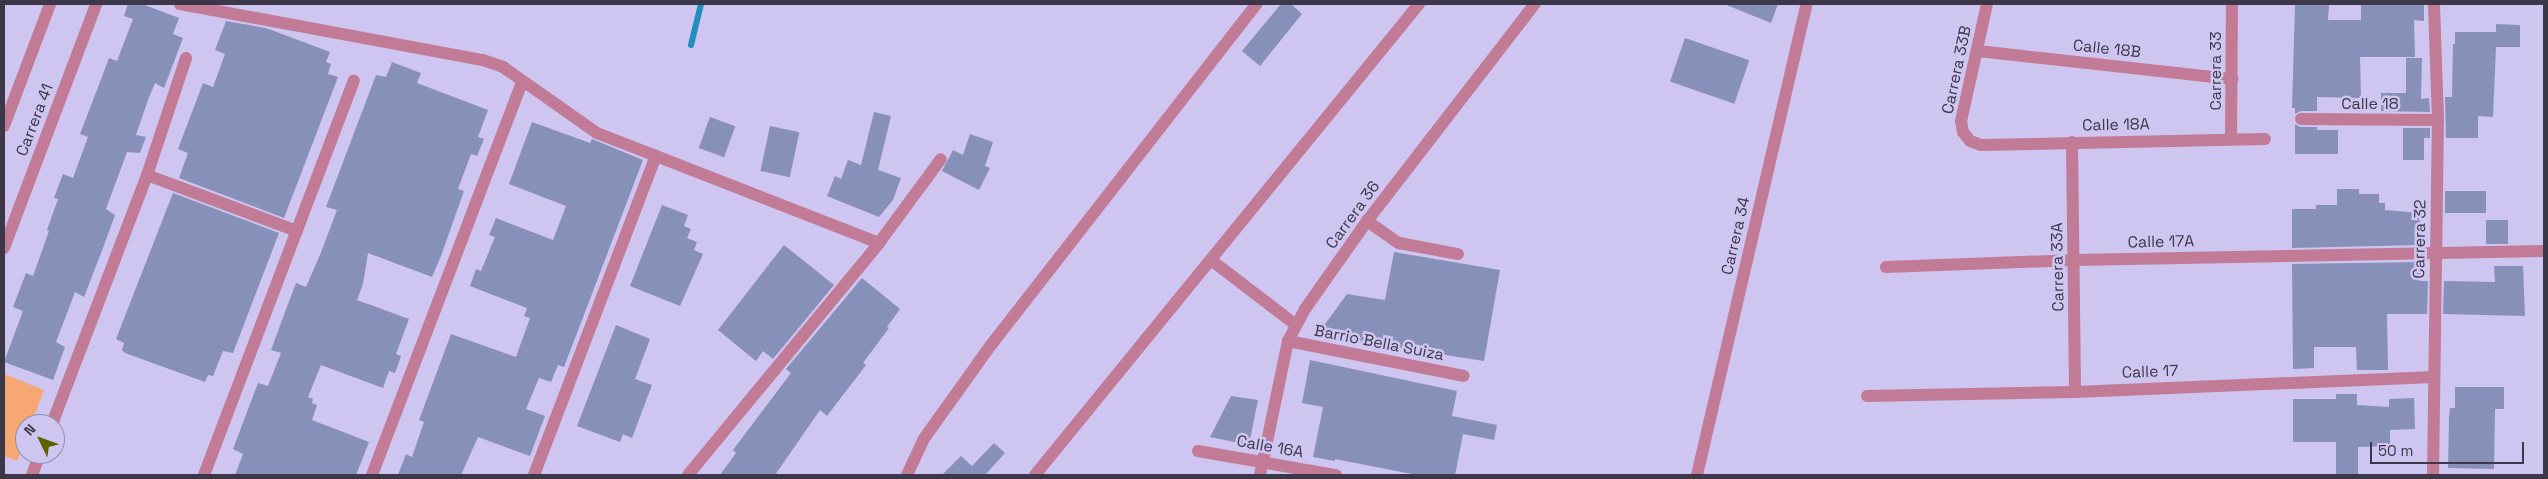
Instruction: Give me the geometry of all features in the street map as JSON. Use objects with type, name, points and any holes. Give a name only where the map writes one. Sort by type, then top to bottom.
[{"type":"street","name":"Carrera 41","points":[[4,126],[50,4]]},
{"type":"street","name":"Carrera 41","points":[[4,248],[96,4]]},
{"type":"street","points":[[180,4],[483,60],[503,67],[597,133],[879,243]]},
{"type":"street","points":[[907,475],[923,440],[991,346],[1256,4]]},
{"type":"street","points":[[1035,475],[1419,4]]},
{"type":"street","name":"Carrera 36","points":[[1260,475],[1288,341],[1305,309],[1367,221],[1534,4]]},
{"type":"street","name":"Carrera 34","points":[[1697,475],[1807,4]]},
{"type":"street","name":"Carrera 33B","points":[[1970,141],[1963,132],[1961,121],[1988,4]]},
{"type":"street","name":"Carrera 33","points":[[2231,138],[2232,4]]},
{"type":"street","name":"Carrera 32","points":[[2433,475],[2438,120],[2434,4]]},
{"type":"street","name":"Calle 18B","points":[[1978,51],[2232,79]]},
{"type":"street","points":[[56,414],[147,175],[186,58]]},
{"type":"street","points":[[204,475],[354,81]]},
{"type":"street","points":[[372,475],[522,82]]},
{"type":"street","name":"Calle 18","points":[[2301,119],[2438,120]]},
{"type":"street","name":"Calle 18A","points":[[1970,141],[1981,145],[2231,138],[2264,139]]},
{"type":"street","name":"Carrera 33A","points":[[2072,142],[2075,260],[2075,392]]},
{"type":"street","points":[[534,475],[656,156]]},
{"type":"street","points":[[688,475],[879,243],[941,159]]},
{"type":"street","points":[[147,175],[297,231]]},
{"type":"street","points":[[1367,221],[1399,243],[1458,254]]},
{"type":"street","points":[[2436,252],[2544,251]]},
{"type":"street","name":"Calle 17A","points":[[1886,267],[2075,260],[2436,252]]},
{"type":"street","points":[[1211,260],[1296,326]]},
{"type":"street","name":"Barrio Bella Suiza","points":[[1288,341],[1464,376]]},
{"type":"street","name":"Calle 17","points":[[1867,396],[2075,392],[2434,377]]},
{"type":"street","name":"Calle 16A","points":[[1198,452],[1336,475]]},
{"type":"shaded area","points":[[4,374],[44,390],[35,414],[15,414],[15,460],[4,456]]},
{"type":"building","points":[[128,4],[142,4],[179,18],[173,34],[183,38],[164,88],[155,83],[148,100],[136,135],[146,137],[140,153],[127,152],[106,209],[115,215],[103,248],[84,297],[75,292],[56,342],[65,347],[53,380],[4,362],[23,311],[13,307],[26,273],[33,276],[49,231],[47,230],[58,199],[54,198],[63,174],[73,178],[88,137],[80,134],[109,58],[117,61],[133,19],[124,16]]},
{"type":"building","points":[[1281,4],[1291,4],[1302,14],[1260,66],[1242,51]]},
{"type":"building","points":[[1724,4],[1778,4],[1771,23]]},
{"type":"building","points":[[2295,4],[2329,4],[2328,20],[2361,20],[2361,4],[2424,4],[2424,21],[2414,20],[2415,57],[2360,57],[2361,98],[2317,97],[2317,111],[2301,111],[2295,114],[2295,108],[2292,108]]},
{"type":"building","points":[[226,21],[266,28],[330,52],[326,62],[331,64],[328,74],[338,77],[284,218],[179,178],[188,153],[178,149],[203,83],[213,87],[225,54],[215,50]]},
{"type":"building","points":[[2496,24],[2520,25],[2520,47],[2496,47],[2493,117],[2478,116],[2478,138],[2446,138],[2445,97],[2452,97],[2455,32],[2496,32]]},
{"type":"building","points":[[1685,38],[1749,60],[1734,104],[1670,81]]},
{"type":"building","points":[[2406,58],[2422,58],[2421,99],[2429,98],[2430,112],[2381,111],[2381,93],[2406,93]]},
{"type":"building","points":[[392,62],[421,73],[417,83],[488,110],[478,137],[484,139],[477,156],[471,154],[458,189],[464,191],[441,256],[432,277],[368,253],[363,284],[357,300],[409,319],[396,354],[401,356],[395,373],[389,371],[383,388],[321,365],[308,397],[313,399],[312,403],[317,405],[312,420],[369,442],[356,475],[235,475],[243,454],[233,449],[258,383],[268,386],[281,353],[271,350],[296,283],[306,287],[320,255],[337,210],[326,207],[376,75],[386,77]]},
{"type":"building","points":[[874,112],[891,116],[878,170],[901,178],[893,200],[879,217],[827,196],[835,176],[841,179],[848,160],[861,165]]},
{"type":"building","points":[[710,117],[735,126],[724,157],[699,148]]},
{"type":"building","points":[[532,122],[590,143],[592,139],[643,160],[564,367],[558,365],[551,382],[539,378],[526,409],[545,416],[530,456],[478,437],[461,475],[398,475],[406,454],[412,457],[424,422],[419,420],[451,334],[516,357],[530,318],[524,316],[527,308],[470,286],[476,269],[481,271],[495,237],[489,235],[496,218],[553,240],[566,206],[509,184]]},
{"type":"building","points":[[2295,124],[2300,127],[2317,127],[2317,130],[2338,130],[2338,154],[2295,154]]},
{"type":"building","points":[[770,126],[799,132],[790,177],[760,171]]},
{"type":"building","points":[[2403,128],[2430,128],[2430,138],[2424,138],[2424,160],[2403,160]]},
{"type":"building","points":[[970,134],[993,142],[985,166],[990,168],[979,190],[942,171],[953,150],[963,155]]},
{"type":"building","points":[[2337,189],[2359,189],[2359,194],[2379,194],[2379,203],[2385,203],[2385,210],[2420,213],[2420,245],[2292,248],[2292,209],[2316,209],[2316,205],[2337,205]]},
{"type":"building","points":[[2445,191],[2486,191],[2486,213],[2445,213]]},
{"type":"building","points":[[173,193],[279,233],[233,353],[223,351],[213,376],[208,375],[205,382],[125,353],[122,350],[124,343],[116,339]]},
{"type":"building","points":[[662,205],[688,215],[684,226],[691,229],[687,238],[697,242],[694,250],[703,254],[680,306],[630,286]]},
{"type":"building","points":[[2486,220],[2508,220],[2508,244],[2486,244]]},
{"type":"building","points":[[784,245],[834,285],[773,359],[763,351],[756,361],[718,330]]},
{"type":"building","points":[[1394,252],[1500,270],[1484,361],[1317,335],[1347,294],[1385,300]]},
{"type":"building","points":[[2420,262],[2420,281],[2428,281],[2427,314],[2387,314],[2388,370],[2357,370],[2356,347],[2314,347],[2314,368],[2293,369],[2292,264]]},
{"type":"building","points":[[2494,266],[2523,266],[2525,316],[2443,314],[2444,281],[2495,282]]},
{"type":"building","points":[[862,278],[900,309],[887,327],[889,328],[863,363],[866,365],[827,416],[820,410],[775,475],[720,475],[736,453],[733,450],[791,373],[786,369]]},
{"type":"building","points":[[616,325],[650,339],[635,379],[652,385],[632,438],[623,434],[620,442],[577,426]]},
{"type":"building","points":[[1310,360],[1457,391],[1452,416],[1497,425],[1494,440],[1463,434],[1455,475],[1417,475],[1335,459],[1335,461],[1313,457],[1323,407],[1302,403]]},
{"type":"building","points":[[2455,387],[2504,387],[2504,409],[2495,409],[2494,469],[2448,468],[2449,417],[2450,408],[2455,408]]},
{"type":"building","points":[[2336,394],[2357,394],[2357,405],[2389,407],[2389,399],[2414,398],[2415,429],[2390,430],[2390,446],[2358,447],[2358,475],[2336,475],[2336,442],[2293,442],[2293,399],[2336,399]]},
{"type":"building","points":[[1231,396],[1258,400],[1249,445],[1210,437]]},
{"type":"building","points":[[994,443],[1005,453],[985,475],[942,475],[961,456],[972,466]]},
{"type":"waterway","points":[[691,45],[701,4]]}]
